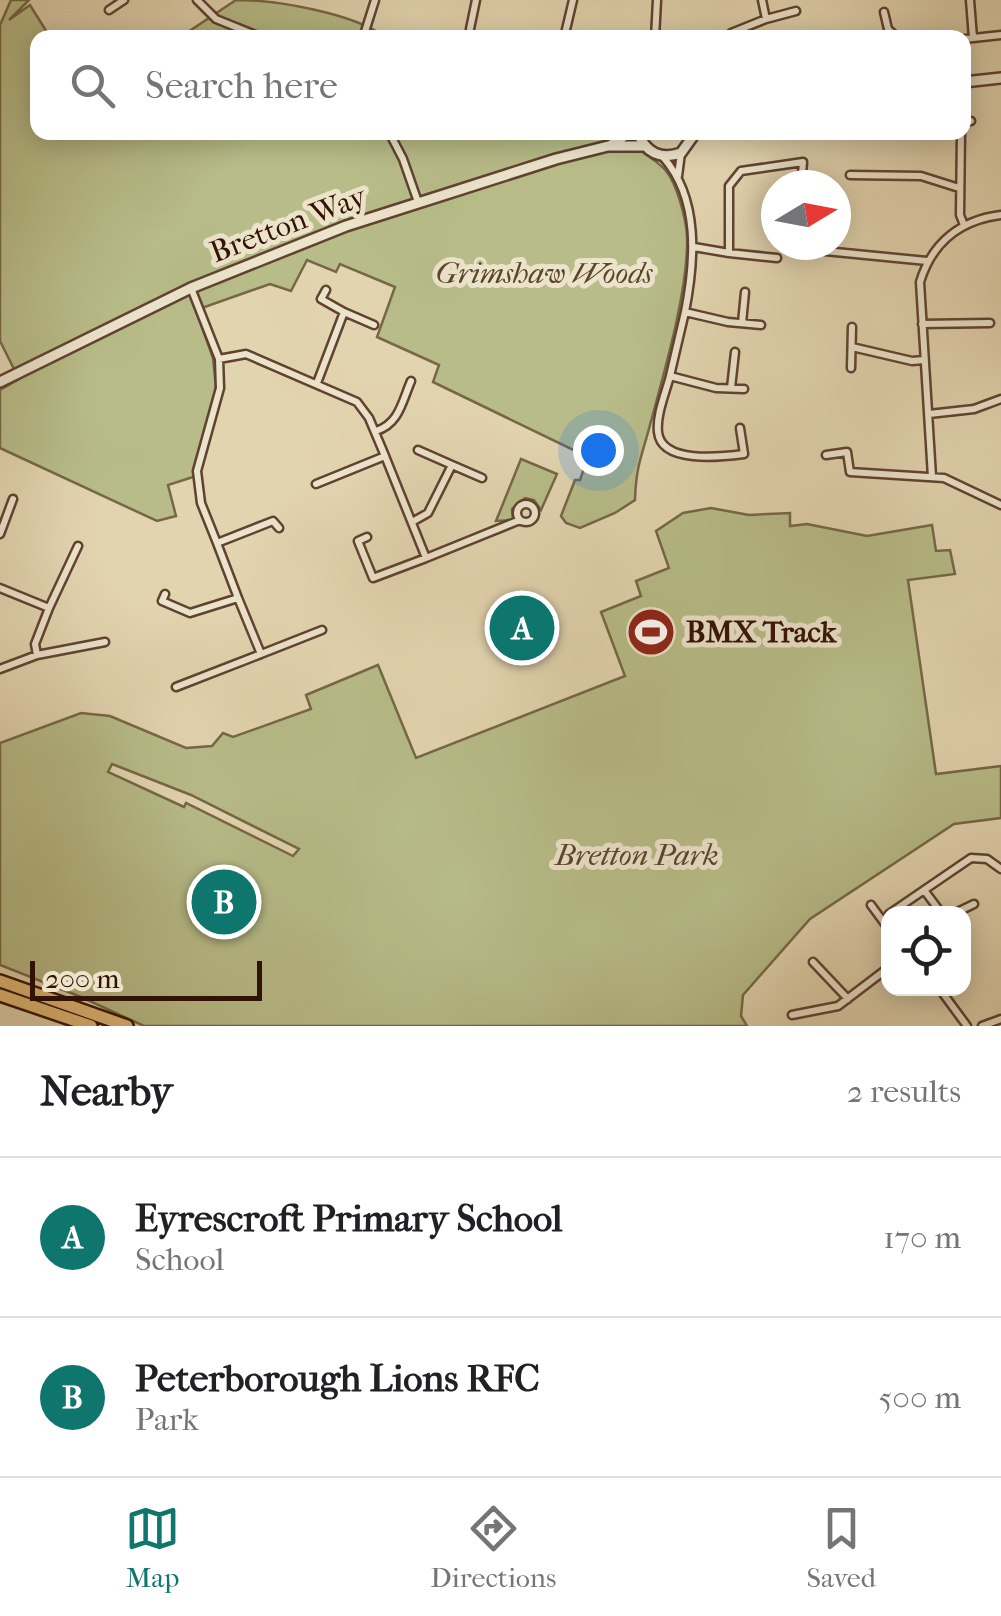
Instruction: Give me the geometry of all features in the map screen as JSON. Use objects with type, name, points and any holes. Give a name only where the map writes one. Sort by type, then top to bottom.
[{"type":"highway","points":[[0,980],[127,1026]]},
{"type":"highway","points":[[0,994],[91,1026]]},
{"type":"street","points":[[108,10],[124,0]]},
{"type":"street","points":[[197,0],[216,19],[243,30]]},
{"type":"street","points":[[366,30],[375,0]]},
{"type":"street","points":[[470,28],[476,19],[476,0]]},
{"type":"street","points":[[566,30],[573,0]]},
{"type":"street","points":[[655,30],[657,0]]},
{"type":"street","points":[[762,0],[766,19]]},
{"type":"street","points":[[969,30],[973,5]]},
{"type":"street","points":[[738,30],[796,11]]},
{"type":"street","points":[[884,12],[891,30]]},
{"type":"street","points":[[971,38],[1001,36]]},
{"type":"street","points":[[971,81],[1001,78]]},
{"type":"street","points":[[392,140],[418,202]]},
{"type":"street","name":"Bretton Way","points":[[0,382],[191,288],[295,245],[617,140]]},
{"type":"street","points":[[641,140],[644,146],[663,156],[678,178],[694,247],[685,312],[657,429],[661,442],[671,452],[714,458],[744,454],[740,428]]},
{"type":"street","points":[[678,178],[682,153],[691,140]]},
{"type":"street","points":[[961,140],[960,215],[964,225]]},
{"type":"street","name":"Bretton Way","points":[[608,146],[644,146]]},
{"type":"street","points":[[663,156],[682,153]]},
{"type":"street","points":[[729,253],[729,186],[734,177],[754,168],[804,158],[802,170]]},
{"type":"street","points":[[851,175],[862,171],[921,176],[959,188]]},
{"type":"street","points":[[932,477],[919,293],[926,261],[946,237],[964,225],[1001,215]]},
{"type":"street","points":[[694,247],[761,256]]},
{"type":"street","points":[[851,252],[926,261]]},
{"type":"street","points":[[191,288],[219,359],[220,388],[197,471],[201,503],[261,654]]},
{"type":"street","points":[[321,299],[326,290]]},
{"type":"street","points":[[742,323],[745,292]]},
{"type":"street","points":[[313,295],[374,325]]},
{"type":"street","points":[[317,382],[344,312]]},
{"type":"street","points":[[685,312],[761,325]]},
{"type":"street","points":[[974,314],[974,323]]},
{"type":"street","points":[[922,324],[990,323]]},
{"type":"street","points":[[851,368],[852,327]]},
{"type":"street","points":[[852,347],[912,361],[924,360]]},
{"type":"street","points":[[731,388],[734,352]]},
{"type":"street","points":[[219,359],[246,354],[357,402],[376,431],[426,558]]},
{"type":"street","points":[[670,376],[716,388],[744,388]]},
{"type":"street","points":[[376,431],[388,427],[396,418],[409,395],[410,381]]},
{"type":"street","points":[[929,414],[974,409],[1001,399]]},
{"type":"street","points":[[418,450],[482,478]]},
{"type":"street","points":[[826,455],[847,452],[850,472],[956,481],[1001,505]]},
{"type":"street","points":[[316,484],[326,475],[385,456]]},
{"type":"street","points":[[412,522],[428,513],[452,465]]},
{"type":"street","points":[[0,534],[13,499]]},
{"type":"street","points":[[367,537],[358,541],[374,578],[520,520]]},
{"type":"street","points":[[216,543],[273,521],[279,528]]},
{"type":"street","points":[[37,655],[35,644],[78,546]]},
{"type":"street","points":[[0,588],[49,608]]},
{"type":"street","points":[[165,594],[162,601],[190,614],[238,598]]},
{"type":"street","points":[[182,688],[317,635]]},
{"type":"street","points":[[0,669],[37,655],[105,642]]},
{"type":"street","points":[[901,906],[971,858],[986,859],[1001,869]]},
{"type":"street","points":[[924,890],[936,906]]},
{"type":"street","points":[[970,906],[974,904]]},
{"type":"street","points":[[870,905],[881,913]]},
{"type":"street","points":[[813,962],[848,999]]},
{"type":"street","points":[[792,1014],[830,1010],[881,973]]},
{"type":"street","points":[[945,996],[967,1026]]},
{"type":"street","points":[[982,1026],[1001,1019]]},
{"type":"green space","name":"Grimshaw Woods","points":[[11,0],[29,0],[9,20],[30,5],[46,30],[30,30],[30,140],[632,140],[670,177],[687,236],[680,305],[640,461],[635,500],[580,528],[566,523],[561,516],[588,457],[433,382],[439,365],[377,337],[395,287],[340,264],[336,272],[307,260],[291,291],[270,284],[196,310],[213,358],[216,388],[193,477],[168,485],[176,516],[157,521],[0,448],[0,390],[19,379],[0,341],[0,25]]},
{"type":"green space","points":[[236,0],[314,10],[373,30],[191,30]]},
{"type":"green space","points":[[521,459],[557,474],[541,510],[534,500],[525,498],[512,509],[513,520],[496,521]]},
{"type":"green space","name":"Bretton Park","points":[[711,508],[749,515],[790,513],[790,526],[807,524],[867,536],[932,525],[936,551],[950,550],[955,574],[908,580],[936,774],[1001,766],[1001,818],[954,824],[810,919],[743,995],[741,1016],[747,1026],[144,1026],[0,965],[0,743],[81,713],[110,716],[186,748],[212,746],[223,733],[233,737],[311,709],[306,695],[378,665],[416,758],[625,676],[601,612],[641,596],[636,581],[669,568],[656,531],[683,513]],"holes":[[[112,764],[191,795],[299,849],[293,856],[186,803],[184,807],[108,772]]]},
{"type":"place","name":"Eyrescroft Primary School","points":[[522,628]]},
{"type":"place","name":"BMX Track","points":[[651,632]]},
{"type":"place","name":"Peterborough Lions RFC","points":[[224,902]]}]
